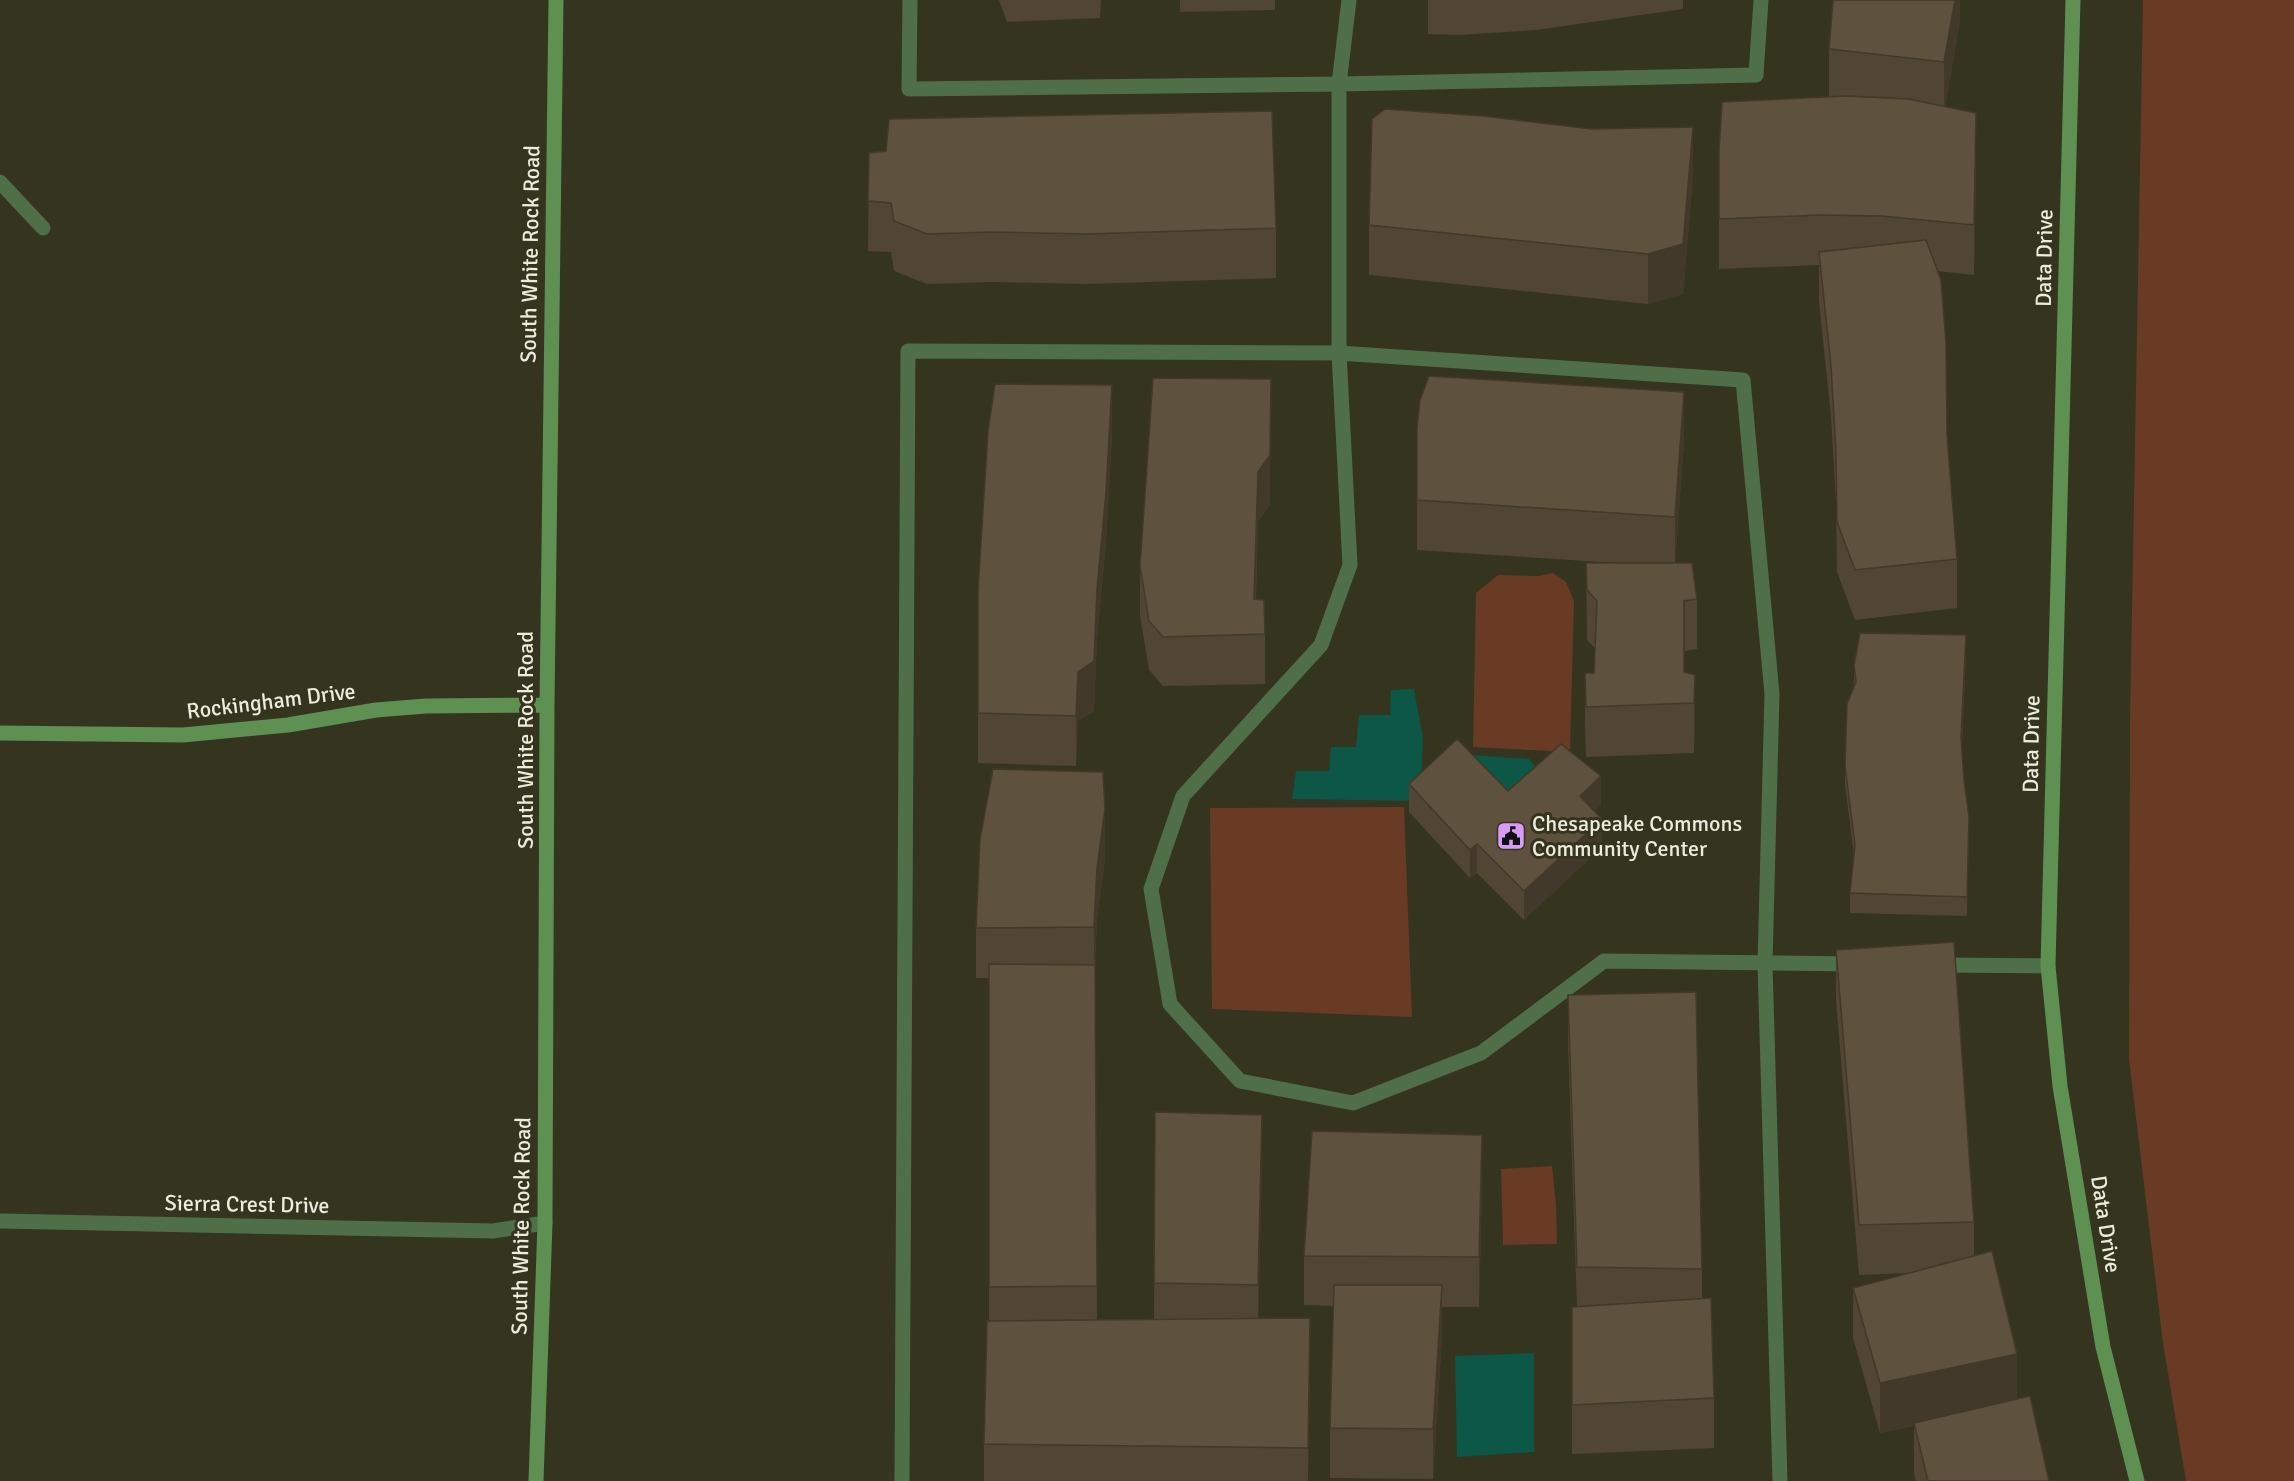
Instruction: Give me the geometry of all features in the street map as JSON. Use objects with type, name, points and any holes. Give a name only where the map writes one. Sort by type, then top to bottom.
[{"type":"street","name":"South White Rock Road","points":[[536,1481],[545,1223],[547,705],[556,0]]},
{"type":"street","points":[[910,0],[909,89],[1339,84],[1756,75],[1761,0]]},
{"type":"street","points":[[1349,0],[1339,84],[1339,353],[1350,565],[1322,645],[1183,796],[1151,889],[1170,1004],[1240,1081],[1353,1103],[1481,1053],[1604,961],[1871,965]]},
{"type":"street","name":"Data Drive","points":[[2073,0],[2048,966],[2060,1086],[2103,1347],[2137,1481]]},
{"type":"street","points":[[0,182],[43,228]]},
{"type":"street","points":[[902,1481],[908,351],[1339,353],[1743,380],[1772,694],[1765,963],[1780,1481]]},
{"type":"street","name":"Rockingham Drive","points":[[0,734],[183,735],[288,725],[376,710],[426,706],[547,705]]},
{"type":"street","points":[[1918,965],[2048,966]]},
{"type":"street","name":"Sierra Crest Drive","points":[[0,1221],[493,1231],[545,1223]]},
{"type":"shaded area","points":[[2143,0],[2294,0],[2294,1481],[2186,1481],[2163,1343],[2129,1059],[2130,720]]},
{"type":"shaded area","points":[[1553,573],[1566,582],[1574,601],[1570,752],[1473,747],[1476,593],[1498,575],[1539,576]]},
{"type":"shaded area","points":[[1404,807],[1412,1017],[1212,1009],[1210,808]]},
{"type":"shaded area","points":[[1552,1166],[1557,1244],[1503,1245],[1501,1169]]},
{"type":"water","points":[[1414,689],[1423,738],[1421,792],[1412,801],[1292,799],[1296,771],[1329,771],[1331,747],[1356,747],[1359,715],[1390,715],[1391,690]]},
{"type":"water","points":[[1473,755],[1529,759],[1549,783],[1512,816],[1464,766]]},
{"type":"water","points":[[1534,1353],[1534,1452],[1457,1457],[1455,1356]]},
{"type":"building","points":[[1833,0],[1955,0],[1944,62],[1829,49]]},
{"type":"building","points":[[1847,96],[1909,99],[1976,113],[1974,225],[1882,216],[1821,215],[1719,219],[1722,102]]},
{"type":"building","points":[[1385,109],[1483,116],[1592,129],[1693,127],[1683,244],[1648,254],[1369,225],[1372,119]]},
{"type":"building","points":[[1272,111],[1276,228],[1086,234],[993,232],[927,234],[894,221],[891,203],[868,201],[869,153],[886,151],[889,119]]},
{"type":"building","points":[[1926,240],[1941,280],[1946,343],[1947,435],[1957,559],[1855,570],[1837,522],[1831,366],[1819,252]]},
{"type":"building","points":[[1429,376],[1684,392],[1675,517],[1417,500],[1417,428],[1420,400]]},
{"type":"building","points":[[1153,378],[1271,379],[1270,455],[1258,472],[1254,599],[1264,600],[1265,634],[1163,637],[1149,621],[1140,566]]},
{"type":"building","points":[[995,384],[1112,385],[1094,661],[1078,672],[1076,716],[978,713],[978,590],[988,431]]},
{"type":"building","points":[[1586,563],[1692,563],[1697,599],[1684,601],[1684,672],[1695,675],[1694,703],[1586,707],[1585,673],[1594,673],[1597,601],[1587,590]]},
{"type":"building","points":[[1860,633],[1966,635],[1961,737],[1969,817],[1967,897],[1850,893],[1855,845],[1845,766],[1847,704],[1856,682],[1854,665]]},
{"type":"building","name":"Chesapeake Commons Community Center","points":[[1457,739],[1508,791],[1561,744],[1601,776],[1580,796],[1602,819],[1524,891],[1477,844],[1470,850],[1409,784]]},
{"type":"building","points":[[993,769],[1103,772],[1105,809],[1097,868],[1094,927],[976,928],[980,839]]},
{"type":"building","points":[[1954,942],[1974,1222],[1859,1225],[1836,950]]},
{"type":"building","points":[[989,964],[1095,965],[1097,1286],[989,1287]]},
{"type":"building","points":[[1696,992],[1702,1269],[1577,1267],[1568,995]]},
{"type":"building","points":[[1155,1112],[1262,1115],[1258,1285],[1154,1283]]},
{"type":"building","points":[[1312,1131],[1482,1135],[1479,1257],[1304,1256]]},
{"type":"building","points":[[1992,1251],[2017,1354],[1880,1383],[1853,1288]]},
{"type":"building","points":[[1334,1285],[1442,1285],[1433,1429],[1330,1428]]},
{"type":"building","points":[[1711,1298],[1714,1398],[1572,1405],[1572,1307]]},
{"type":"building","points":[[1310,1318],[1308,1448],[984,1444],[987,1321]]},
{"type":"building","points":[[2030,1396],[2049,1481],[1928,1481],[1914,1423]]},
{"type":"place","name":"Chesapeake Commons Community Center","points":[[1511,836]]}]
